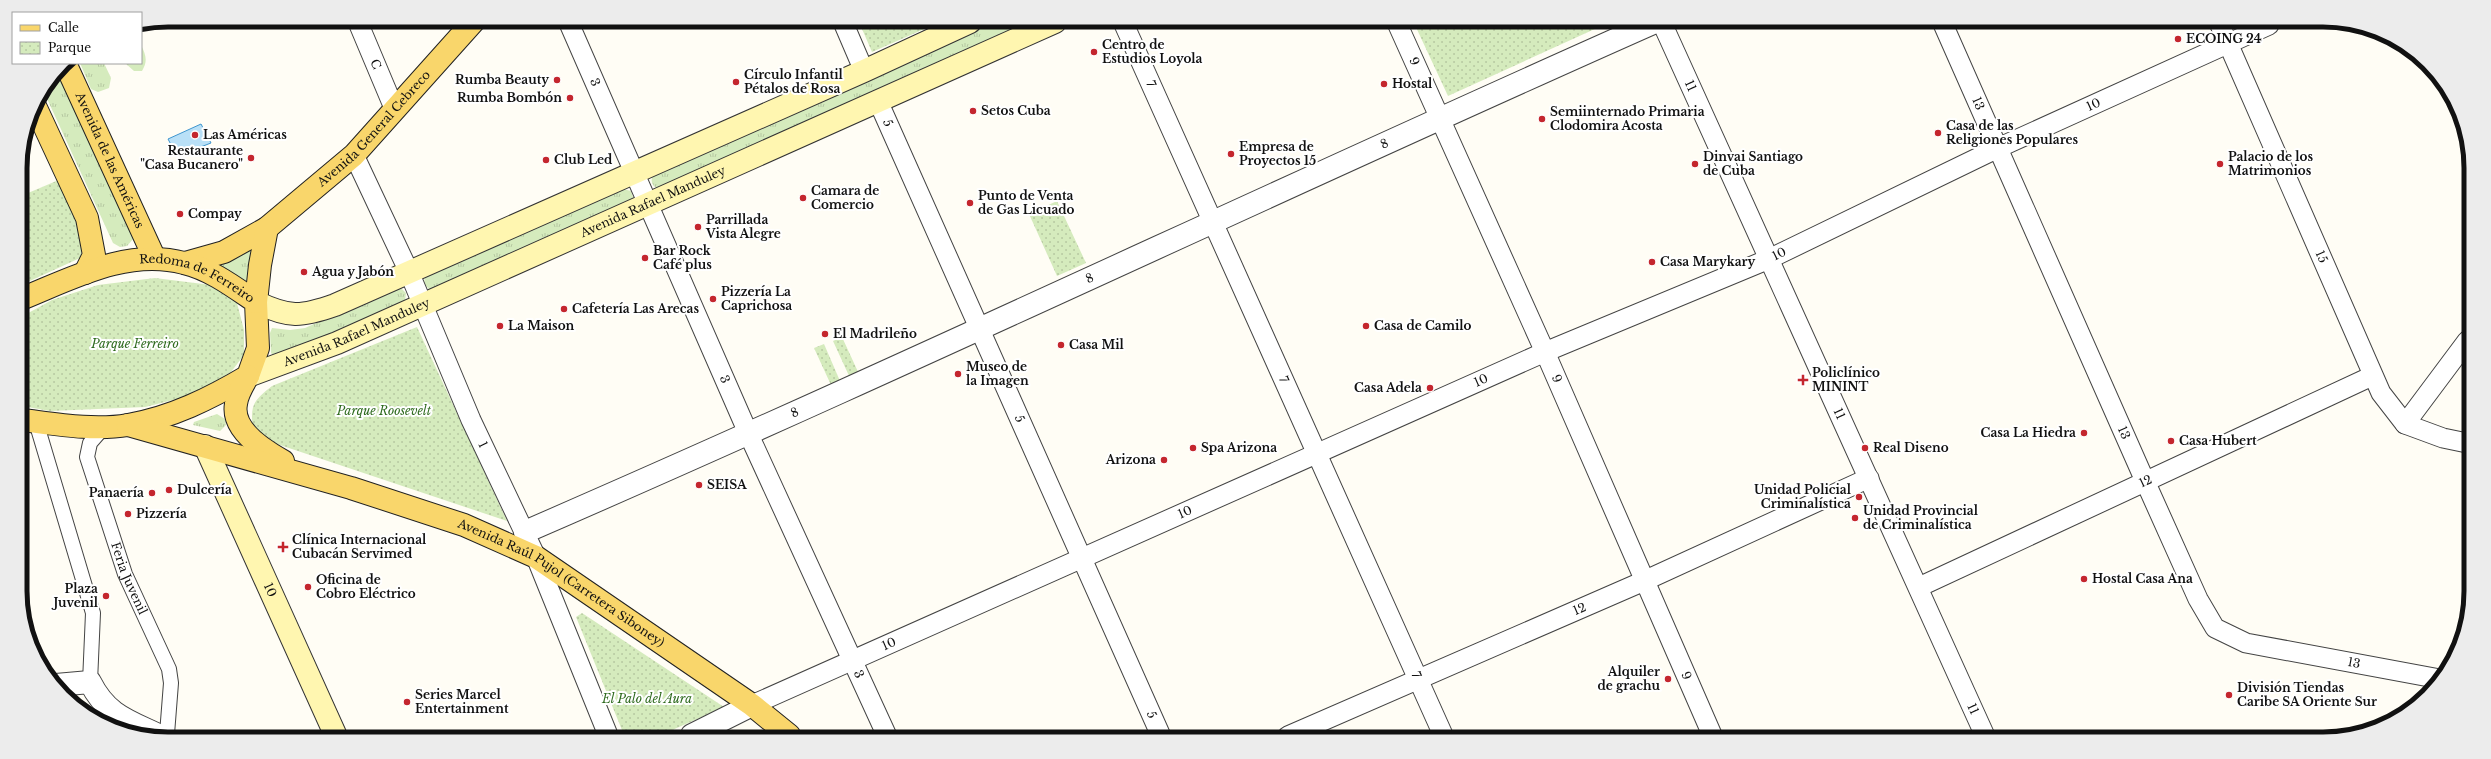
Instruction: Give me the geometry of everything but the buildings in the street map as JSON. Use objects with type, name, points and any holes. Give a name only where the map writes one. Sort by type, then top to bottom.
[{"type":"main road","name":"Avenida General Cebreco","points":[[185,263],[224,252],[267,228],[354,155],[394,108],[468,27]]},
{"type":"main road","points":[[267,228],[260,265],[256,302],[287,314],[308,314],[335,305],[864,71],[959,27]]},
{"type":"main road","name":"Avenida Rafael Manduley","points":[[248,376],[337,343],[1044,27]]},
{"type":"main road","name":"Avenida de las Américas","points":[[67,69],[154,257]]},
{"type":"main road","points":[[38,113],[87,218],[94,255],[85,273]]},
{"type":"main road","name":"Redoma de Ferreiro","points":[[27,297],[119,261],[154,257],[185,263],[222,280],[256,302],[258,348],[248,376]]},
{"type":"main road","points":[[29,421],[104,427],[128,425],[210,399],[248,376]]},
{"type":"main road","name":"Avenida Raúl Pujol (Carretera Siboney)","points":[[248,376],[239,392],[235,406],[238,418],[247,435],[259,447],[310,477]]},
{"type":"main road","name":"Avenida Raúl Pujol (Carretera Siboney)","points":[[128,425],[310,477],[464,525],[536,557],[752,705],[784,732]]},
{"type":"main road","name":"10","points":[[205,446],[334,732]]},
{"type":"street","name":"C","points":[[360,27],[394,108]]},
{"type":"street","name":"3","points":[[571,27],[749,435],[885,732]]},
{"type":"street","points":[[845,27],[864,71]]},
{"type":"street","name":"7","points":[[1124,27],[1442,732]]},
{"type":"street","name":"9","points":[[1399,27],[1545,352],[1710,732]]},
{"type":"street","name":"8","points":[[525,532],[749,435],[979,328],[1213,223],[1440,118],[1644,27]]},
{"type":"street","name":"11","points":[[1664,27],[1983,732]]},
{"type":"street","name":"13","points":[[1944,27],[2198,598],[2214,628],[2246,643],[2434,678]]},
{"type":"street","name":"15","points":[[2221,27],[2372,376],[2381,393],[2405,424]]},
{"type":"street","name":"10","points":[[698,732],[752,705],[852,660],[1545,352],[1769,259],[1998,148],[2265,27]]},
{"type":"street","name":"5","points":[[878,101],[1159,732]]},
{"type":"street","name":"1","points":[[354,155],[424,304],[471,420],[536,557],[607,732]]},
{"type":"street","points":[[2464,345],[2405,424],[2443,438],[2464,442]]},
{"type":"street","name":"12","points":[[1918,587],[2372,376]]},
{"type":"street","points":[[29,421],[93,613],[90,682],[110,719],[142,729]]},
{"type":"street","name":"Feria Juvenil","points":[[104,427],[90,443],[87,457],[125,574],[169,670],[171,683],[167,732]]},
{"type":"street","name":"12","points":[[1297,732],[1644,581],[1869,478]]},
{"type":"street","points":[[62,684],[90,682]]},
{"type":"green space","points":[[861,27],[929,27],[872,52]]},
{"type":"green space","points":[[983,27],[1023,27],[658,189],[652,183],[653,175]]},
{"type":"green space","points":[[1416,27],[1599,27],[1448,96]]},
{"type":"green space","points":[[142,48],[145,55],[145,64],[142,71],[134,71],[126,64],[142,64]]},
{"type":"green space","points":[[80,64],[104,64],[111,78],[109,88],[98,92],[91,89]]},
{"type":"green space","points":[[61,76],[134,238],[127,246],[120,247],[113,243],[46,97]]},
{"type":"green space","points":[[61,179],[86,238],[80,258],[27,282],[27,193]]},
{"type":"green space","points":[[623,189],[631,191],[634,200],[430,290],[424,284],[425,275]]},
{"type":"green space","points":[[1057,201],[1086,263],[1057,276],[1029,214]]},
{"type":"green space","points":[[253,247],[247,282],[211,265]]},
{"type":"green space","name":"Parque Ferreiro","points":[[155,278],[211,285],[237,303],[244,330],[244,355],[231,372],[193,395],[145,407],[50,411],[27,407],[27,314],[52,300],[98,285]]},
{"type":"green space","points":[[400,287],[406,293],[405,301],[281,356],[274,356],[271,353],[270,333],[272,328],[290,330],[305,328],[394,288]]},
{"type":"green space","name":"Parque Roosevelt","points":[[417,327],[507,521],[265,440],[253,430],[252,415],[254,404],[272,386]]},
{"type":"green space","points":[[842,337],[859,374],[850,378],[833,341]]},
{"type":"green space","points":[[824,344],[840,381],[831,385],[814,348]]},
{"type":"green space","points":[[217,414],[225,419],[226,425],[220,431],[193,425],[194,422]]},
{"type":"green space","name":"El Palo del Aura","points":[[582,613],[724,707],[668,732],[623,732],[576,617]]},
{"type":"water","points":[[201,124],[211,143],[177,156],[168,139]]},
{"type":"place","name":"ECOING 24","points":[[2178,39]]},
{"type":"place","name":"Centro de Estudios Loyola","points":[[1094,52]]},
{"type":"place","name":"Rumba Beauty","points":[[557,80]]},
{"type":"place","name":"Círculo Infantil Pétalos de Rosa","points":[[736,82]]},
{"type":"place","name":"Hostal","points":[[1384,84]]},
{"type":"place","name":"Rumba Bombón","points":[[570,98]]},
{"type":"place","name":"Setos Cuba","points":[[973,111]]},
{"type":"place","name":"Semiinternado Primaria Clodomira Acosta","points":[[1542,119]]},
{"type":"place","name":"Casa de las Religiones Populares","points":[[1938,133]]},
{"type":"place","name":"Las Américas","points":[[195,135]]},
{"type":"place","name":"Empresa de Proyectos 15","points":[[1231,154]]},
{"type":"place","name":"Restaurante \"Casa Bucanero\"","points":[[251,158]]},
{"type":"place","name":"Club Led","points":[[546,160]]},
{"type":"place","name":"Dinvai Santiago de Cuba","points":[[1695,164]]},
{"type":"place","name":"Palacio de los Matrimonios","points":[[2220,164]]},
{"type":"place","name":"Camara de Comercio","points":[[803,198]]},
{"type":"place","name":"Punto de Venta de Gas Licuado","points":[[970,203]]},
{"type":"place","name":"Compay","points":[[180,214]]},
{"type":"place","name":"Parrillada Vista Alegre","points":[[698,227]]},
{"type":"place","name":"Bar Rock Café plus","points":[[645,258]]},
{"type":"place","name":"Casa Marykary","points":[[1652,262]]},
{"type":"place","name":"Agua y Jabón","points":[[304,272]]},
{"type":"place","name":"Pizzería La Caprichosa","points":[[713,299]]},
{"type":"place","name":"Cafetería Las Arecas","points":[[564,309]]},
{"type":"place","name":"La Maison","points":[[500,326]]},
{"type":"place","name":"Casa de Camilo","points":[[1366,326]]},
{"type":"place","name":"El Madrileño","points":[[825,334]]},
{"type":"place","name":"Casa Mil","points":[[1061,345]]},
{"type":"place","name":"Museo de la Imagen","points":[[958,374]]},
{"type":"place","name":"Policlínico MININT","points":[[1803,380]]},
{"type":"place","name":"Casa Adela","points":[[1430,388]]},
{"type":"place","name":"Casa La Hiedra","points":[[2084,433]]},
{"type":"place","name":"Casa Hubert","points":[[2171,441]]},
{"type":"place","name":"Spa Arizona","points":[[1193,448]]},
{"type":"place","name":"Real Diseno","points":[[1865,448]]},
{"type":"place","name":"Arizona","points":[[1164,460]]},
{"type":"place","name":"SEISA","points":[[699,485]]},
{"type":"place","name":"Dulcería","points":[[169,490]]},
{"type":"place","name":"Panaería","points":[[152,493]]},
{"type":"place","name":"Unidad Policial Criminalística","points":[[1859,497]]},
{"type":"place","name":"Pizzería","points":[[128,514]]},
{"type":"place","name":"Unidad Provincial de Criminalística","points":[[1855,518]]},
{"type":"place","name":"Clínica Internacional Cubacán Servimed","points":[[283,547]]},
{"type":"place","name":"Hostal Casa Ana","points":[[2084,579]]},
{"type":"place","name":"Oficina de Cobro Eléctrico","points":[[308,587]]},
{"type":"place","name":"Plaza Juvenil","points":[[106,596]]},
{"type":"place","name":"Alquiler de grachu","points":[[1668,679]]},
{"type":"place","name":"División Tiendas Caribe SA Oriente Sur","points":[[2229,695]]},
{"type":"place","name":"Series Marcel Entertainment","points":[[407,702]]}]
